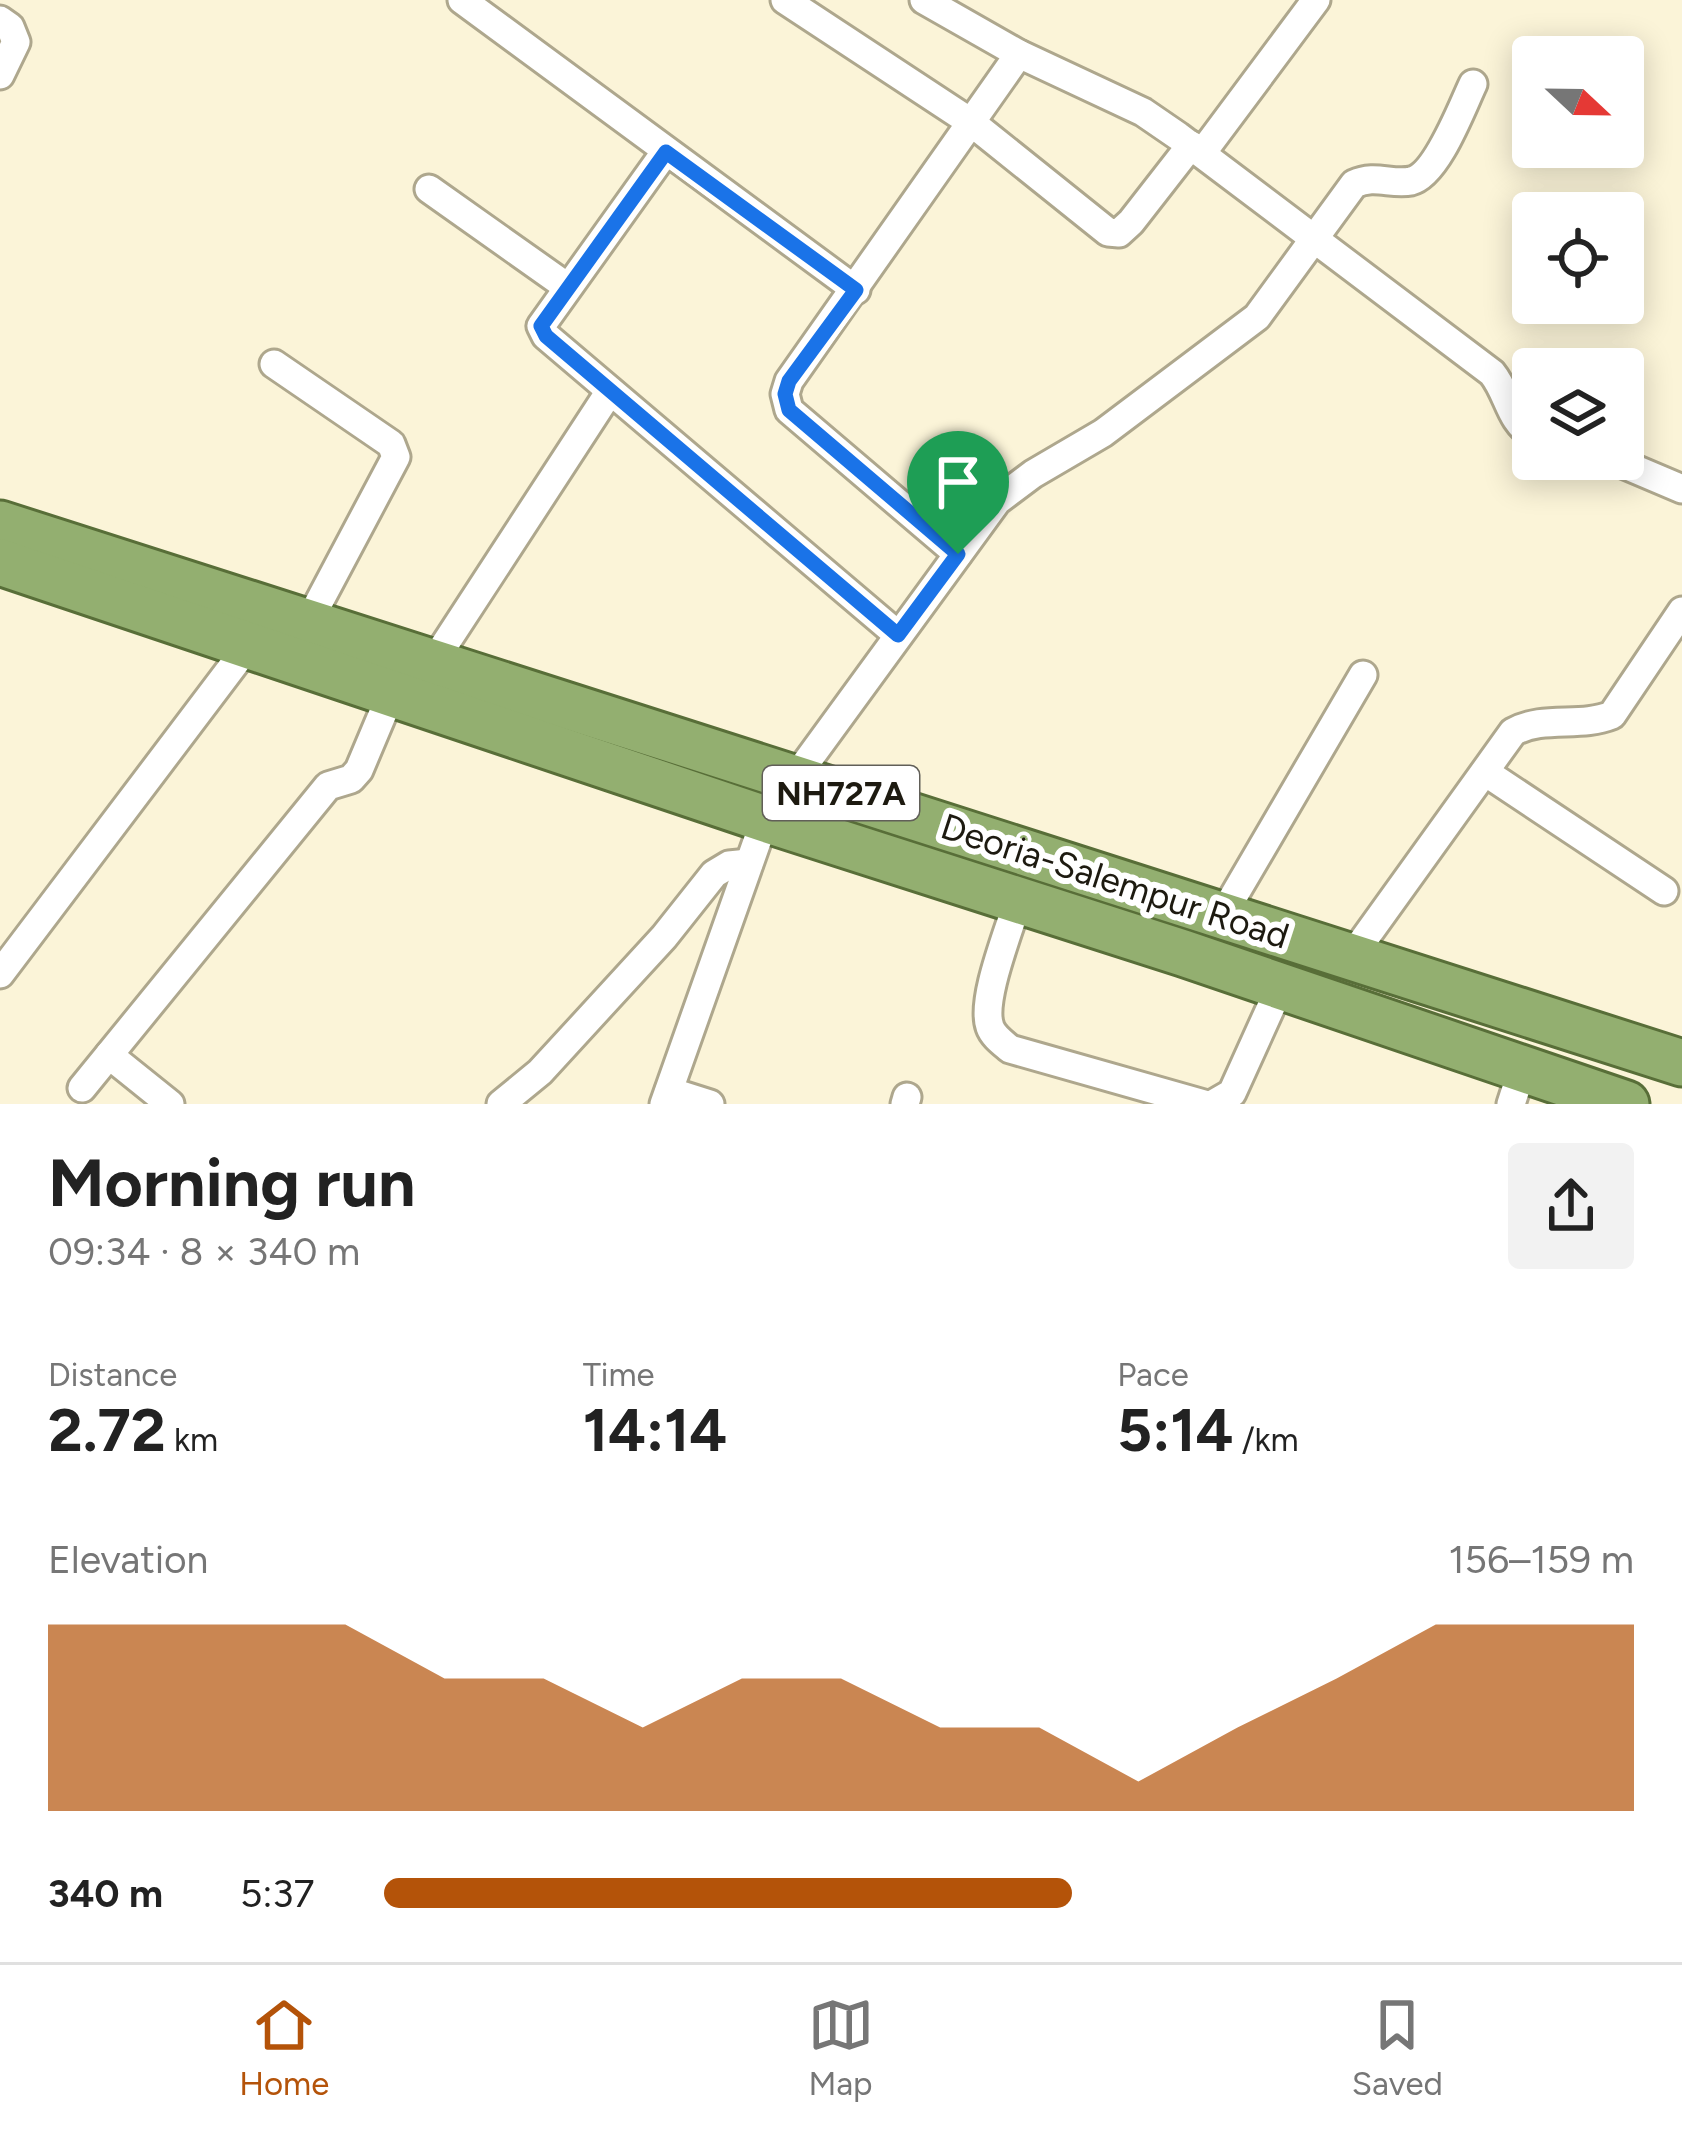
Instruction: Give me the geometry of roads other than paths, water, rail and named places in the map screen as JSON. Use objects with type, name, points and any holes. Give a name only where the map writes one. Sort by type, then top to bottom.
[{"type":"highway","name":"Deoria-Salempur Road","points":[[0,524],[1682,1063]]},
{"type":"highway","name":"Deoria-Salempur Road","points":[[0,562],[1280,987],[1516,1087],[1626,1104]]},
{"type":"street","points":[[462,0],[856,290]]},
{"type":"street","points":[[785,0],[972,122],[1108,232],[1119,232],[1131,222],[1197,149],[1316,0]]},
{"type":"street","points":[[924,0],[1019,54],[1143,112],[1197,149],[1492,373],[1512,412]]},
{"type":"street","points":[[0,20],[10,27],[16,42],[0,75]]},
{"type":"street","points":[[958,554],[789,410],[785,394],[789,381],[1019,54]]},
{"type":"street","points":[[710,1104],[666,1098],[765,819],[997,501],[1103,434],[1257,317],[1354,184],[1368,177],[1407,182],[1430,170],[1473,84]]},
{"type":"street","points":[[666,152],[541,326],[546,336],[898,635]]},
{"type":"street","points":[[429,189],[566,286]]},
{"type":"street","points":[[274,364],[391,444],[396,457],[309,621]]},
{"type":"street","points":[[434,662],[610,391]]},
{"type":"street","points":[[1644,473],[1682,489]]},
{"type":"street","points":[[1352,956],[1514,733],[1531,723],[1599,720],[1612,715],[1682,611]]},
{"type":"street","points":[[0,974],[10,941],[248,646]]},
{"type":"street","points":[[1222,916],[1363,675]]},
{"type":"street","points":[[82,1088],[328,786],[351,779],[359,770],[391,694]]},
{"type":"street","points":[[1485,772],[1664,891]]},
{"type":"street","points":[[501,1104],[556,1055],[664,937],[714,874],[729,865],[749,863]]},
{"type":"street","points":[[1018,900],[989,1000],[988,1025],[999,1040],[1010,1049],[1204,1104]]},
{"type":"street","points":[[1213,1104],[1232,1093],[1280,987]]},
{"type":"street","points":[[109,1054],[170,1104]]}]
